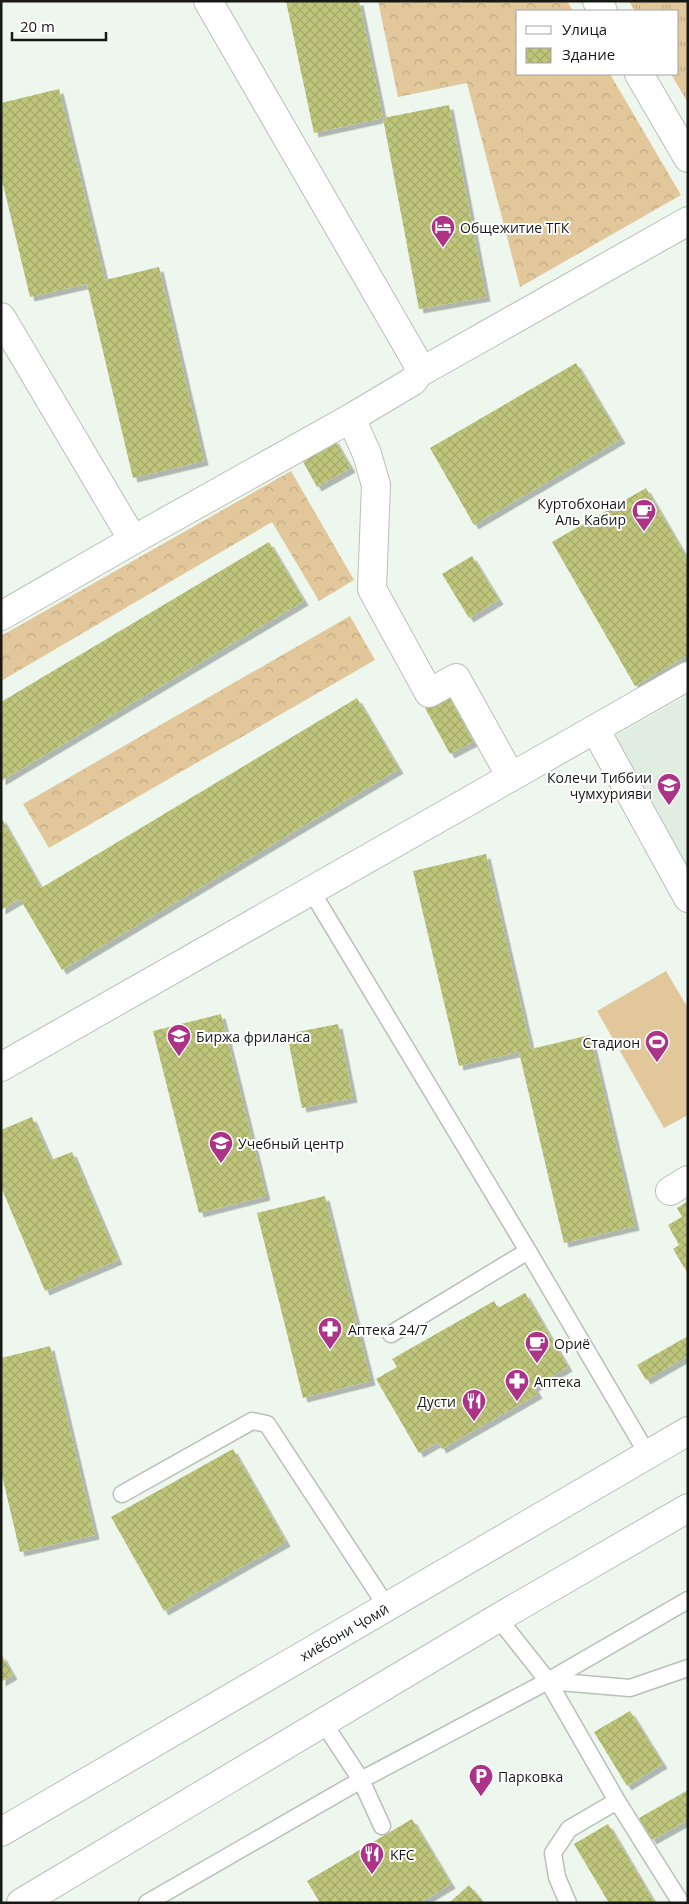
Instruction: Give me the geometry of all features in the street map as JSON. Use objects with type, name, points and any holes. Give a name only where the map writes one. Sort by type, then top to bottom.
[{"type":"main road","points":[[208,1],[418,364],[418,374]]},
{"type":"main road","points":[[640,75],[688,158]]},
{"type":"main road","points":[[1,616],[351,418],[413,381],[418,374],[688,221]]},
{"type":"main road","points":[[1,317],[133,540]]},
{"type":"main road","points":[[351,418],[376,485],[372,589],[429,693],[456,678],[511,777]]},
{"type":"main road","points":[[1,1067],[312,892],[688,676]]},
{"type":"main road","points":[[595,729],[688,898]]},
{"type":"main road","name":"хиёбони Ҷомӣ","points":[[1,1832],[688,1431]]},
{"type":"main road","points":[[21,1903],[498,1618],[688,1508]]},
{"type":"lane","points":[[312,892],[648,1454]]},
{"type":"lane","points":[[391,1334],[528,1251]]},
{"type":"lane","points":[[122,1494],[252,1421],[267,1424],[387,1607]]},
{"type":"lane","points":[[147,1903],[361,1780],[548,1681],[688,1600]]},
{"type":"lane","points":[[498,1618],[548,1681],[617,1801],[681,1903]]},
{"type":"lane","points":[[548,1681],[630,1688],[688,1668]]},
{"type":"lane","points":[[323,1722],[361,1780],[382,1826]]},
{"type":"lane","points":[[568,1903],[557,1877],[553,1853],[569,1829],[617,1801]]},
{"type":"shaded area","name":"Колечи Тиббии чумхурияви","points":[[688,695],[688,876],[614,737]]},
{"type":"green space","points":[[378,1],[567,1],[572,10],[516,10],[516,75],[611,75],[681,195],[520,287],[467,83],[398,97]]},
{"type":"green space","points":[[629,1],[688,1],[688,103],[672,75],[679,75],[679,10],[634,10]]},
{"type":"green space","points":[[291,471],[354,580],[319,601],[272,522],[1,681],[1,636]]},
{"type":"green space","points":[[350,616],[375,660],[49,848],[23,804]]},
{"type":"green space","name":"Стадион","points":[[666,971],[688,1008],[688,1115],[664,1128],[597,1011]]},
{"type":"building","points":[[286,1],[359,1],[383,118],[314,133]]},
{"type":"building","points":[[59,89],[105,280],[159,267],[204,461],[133,478],[87,284],[30,297],[1,176],[1,103]]},
{"type":"building","points":[[449,105],[486,297],[419,309],[383,118]]},
{"type":"building","points":[[576,363],[621,439],[474,525],[430,448]]},
{"type":"building","points":[[334,439],[351,468],[317,487],[301,458]]},
{"type":"building","points":[[646,488],[688,560],[688,655],[635,686],[552,542]]},
{"type":"building","points":[[269,542],[304,601],[1,781],[1,702]]},
{"type":"building","points":[[472,556],[499,600],[469,618],[442,574]]},
{"type":"building","points":[[448,695],[473,742],[450,754],[425,708]]},
{"type":"building","points":[[357,698],[399,769],[62,970],[20,899],[1,910],[1,817],[41,888]]},
{"type":"building","points":[[486,854],[531,1049],[590,1035],[635,1226],[564,1243],[519,1052],[459,1066],[413,871]]},
{"type":"building","points":[[221,1014],[266,1196],[199,1213],[153,1031]]},
{"type":"building","points":[[338,1024],[353,1098],[302,1108],[287,1034]]},
{"type":"building","points":[[32,1117],[51,1160],[72,1152],[118,1260],[45,1291],[1,1187],[1,1130]]},
{"type":"building","points":[[325,1196],[371,1381],[303,1398],[257,1213]]},
{"type":"building","points":[[688,1201],[688,1274],[673,1249],[679,1245],[668,1225],[682,1217],[677,1208]]},
{"type":"building","points":[[525,1293],[568,1367],[534,1387],[538,1394],[442,1449],[438,1442],[419,1453],[376,1379],[397,1367],[392,1359],[494,1301],[498,1308]]},
{"type":"building","points":[[688,1336],[688,1356],[646,1380],[637,1365]]},
{"type":"building","points":[[50,1346],[95,1535],[20,1552],[1,1471],[1,1358]]},
{"type":"building","points":[[233,1449],[286,1542],[164,1611],[111,1517]]},
{"type":"building","points":[[1,1654],[13,1675],[1,1682]]},
{"type":"building","points":[[630,1711],[663,1764],[627,1786],[594,1732]]},
{"type":"building","points":[[688,1790],[688,1820],[652,1840],[639,1818]]},
{"type":"building","points":[[412,1819],[451,1884],[420,1903],[320,1903],[307,1881]]},
{"type":"building","points":[[608,1824],[655,1903],[609,1903],[574,1844]]},
{"type":"building","points":[[469,1885],[484,1903],[449,1903]]},
{"type":"place","name":"Общежитие ТГК","points":[[443,248]]},
{"type":"place","name":"Куртобхонаи Аль Кабир","points":[[644,532]]},
{"type":"place","name":"Колечи Тиббии чумхурияви","points":[[669,806]]},
{"type":"place","name":"Биржа фриланса","points":[[179,1057]]},
{"type":"place","name":"Стадион","points":[[657,1063]]},
{"type":"place","name":"Учебный центр","points":[[221,1164]]},
{"type":"place","name":"Аптека 24/7","points":[[330,1350]]},
{"type":"place","name":"Ориё","points":[[537,1364]]},
{"type":"place","name":"Аптека","points":[[517,1402]]},
{"type":"place","name":"Дусти","points":[[474,1422]]},
{"type":"place","name":"Парковка","points":[[481,1797]]},
{"type":"place","name":"KFC","points":[[372,1875]]}]
